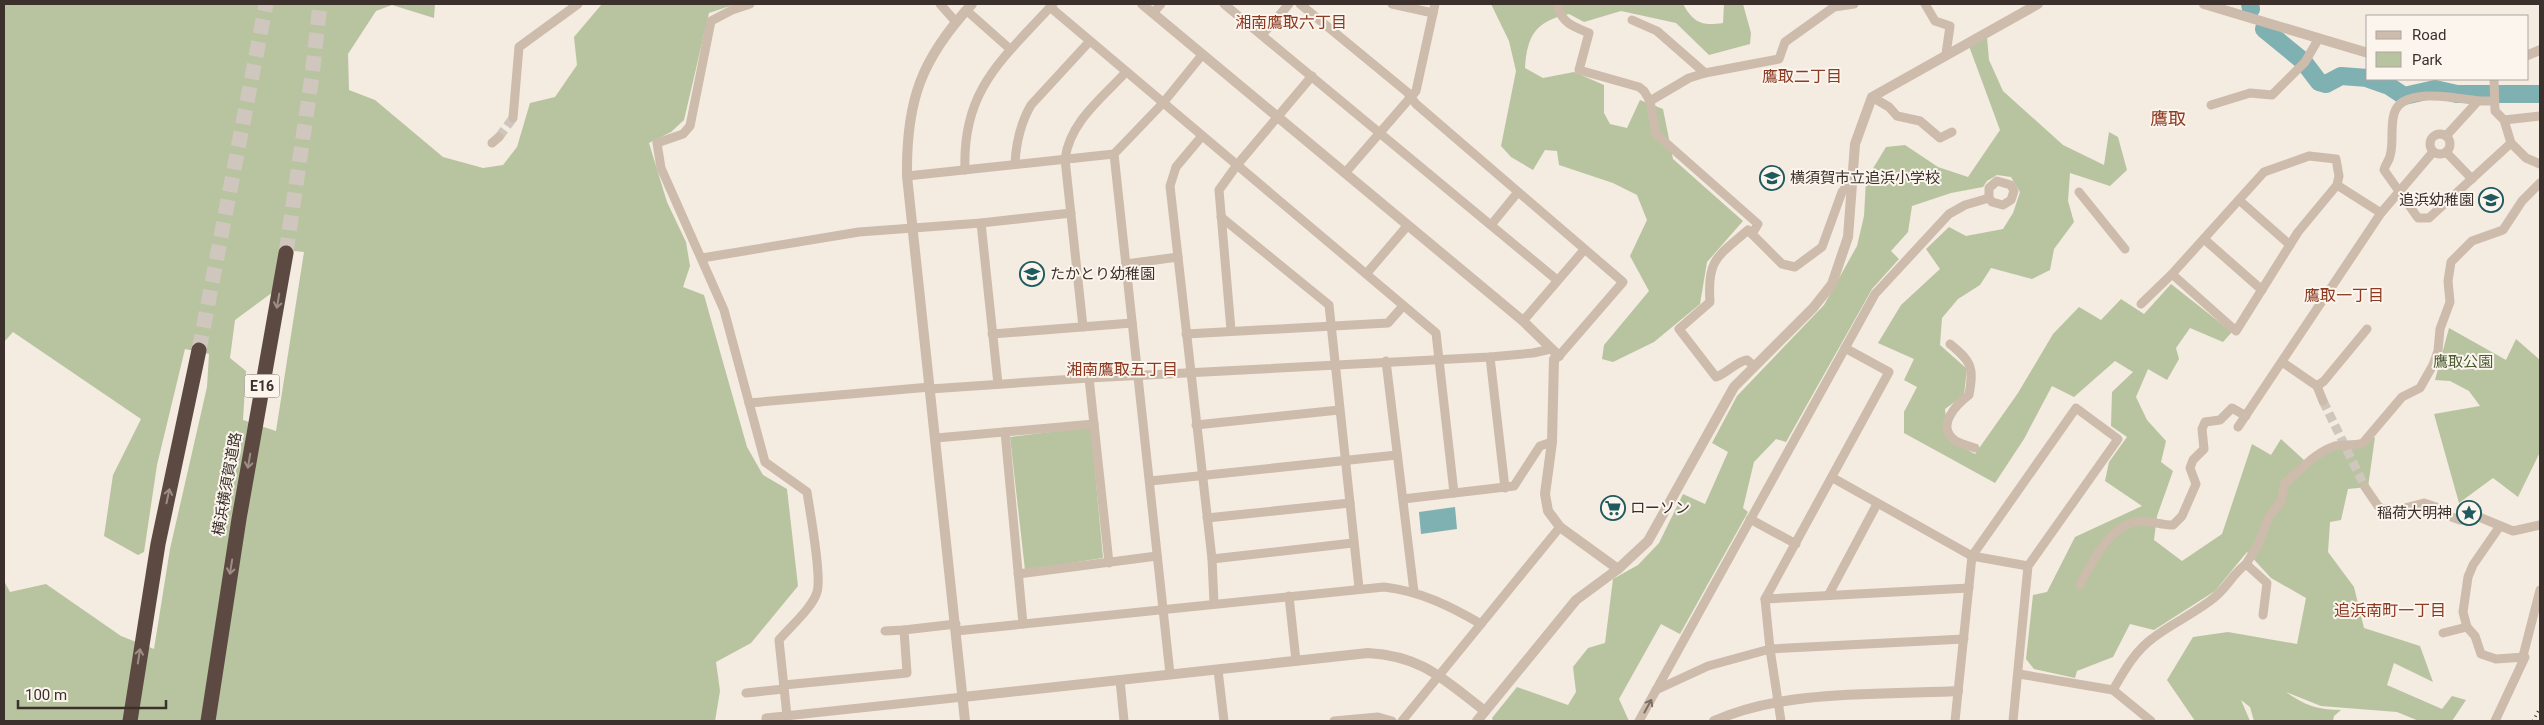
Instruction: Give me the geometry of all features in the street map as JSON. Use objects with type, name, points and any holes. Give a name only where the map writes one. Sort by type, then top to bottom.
[{"type":"highway","name":"横浜横須賀道路","points":[[208,721],[238,519],[286,254]]},
{"type":"highway","points":[[130,721],[158,544],[199,350]]},
{"type":"street","points":[[513,118],[519,47],[578,4]]},
{"type":"street","points":[[750,4],[732,10],[711,21],[690,126],[683,134],[657,143],[661,168],[724,310],[765,462],[807,492],[814,539],[818,591],[814,599],[778,640],[787,716]]},
{"type":"street","points":[[940,4],[956,22]]},
{"type":"street","points":[[1142,4],[1523,321],[1555,352]]},
{"type":"street","points":[[1153,13],[1161,4]]},
{"type":"street","points":[[1224,4],[1557,280]]},
{"type":"street","points":[[1262,35],[1289,4]]},
{"type":"street","points":[[1300,4],[1411,97],[1584,250],[1624,282],[1555,352],[1552,442],[1545,494],[1548,511],[1560,527],[1618,569]]},
{"type":"street","points":[[1392,4],[1433,14]]},
{"type":"street","points":[[1345,173],[1416,91],[1435,4]]},
{"type":"street","points":[[1650,101],[1689,78],[1705,73],[1779,59],[1785,42],[1834,7],[1854,4]]},
{"type":"street","points":[[1925,4],[1935,21],[1950,26],[1946,54]]},
{"type":"street","points":[[1477,721],[1576,600],[1618,569],[1648,541],[1734,387],[1813,308],[1832,284],[1848,237],[1856,144],[1872,97],[2038,4]]},
{"type":"street","points":[[2204,4],[2366,51]]},
{"type":"street","points":[[965,170],[967,128],[977,97],[995,66],[1051,6],[1089,42],[1367,273],[1436,333],[1454,493]]},
{"type":"street","points":[[966,721],[907,176],[906,141],[911,106],[926,66],[956,22],[969,7],[1010,49]]},
{"type":"street","points":[[1558,7],[1560,14],[1571,27],[1589,33],[1579,70],[1639,87],[1644,91],[1650,101],[1656,134],[1758,224],[1752,234]]},
{"type":"street","points":[[1632,20],[1657,31],[1705,73]]},
{"type":"street","points":[[2211,105],[2250,93],[2272,95],[2305,62],[2319,38]]},
{"type":"street","points":[[1015,164],[1018,137],[1024,117],[1031,105],[1089,42]]},
{"type":"street","points":[[907,176],[1114,154],[1163,103],[1202,55]]},
{"type":"street","points":[[1083,327],[1065,160],[1067,144],[1078,124],[1126,72]]},
{"type":"street","points":[[1231,330],[1219,190],[1237,165],[1312,76]]},
{"type":"street","points":[[2494,80],[2495,111],[2504,120],[2511,143],[2526,158],[2540,164]]},
{"type":"street","points":[[2494,101],[2427,95],[2399,104],[2394,112],[2390,156],[2384,170],[2418,218],[2429,218],[2511,143]]},
{"type":"street","points":[[1872,97],[1889,107],[1897,116],[1920,121],[1940,138],[1952,132]]},
{"type":"street","points":[[2446,136],[2478,101]]},
{"type":"street","points":[[2504,120],[2540,116]]},
{"type":"street","points":[[2433,152],[2430,142],[2432,138],[2441,134],[2446,136],[2450,144],[2446,152]]},
{"type":"street","points":[[1202,136],[1176,167],[1170,186],[1189,373],[1212,560],[1214,603]]},
{"type":"street","points":[[2238,427],[2381,213],[2433,152]]},
{"type":"street","points":[[2433,152],[2437,154],[2446,152]]},
{"type":"street","points":[[2446,152],[2472,178]]},
{"type":"street","points":[[1114,154],[1170,674]]},
{"type":"street","points":[[2141,304],[2172,274],[2264,172],[2309,156],[2336,159],[2339,176],[2337,185],[2308,219],[2236,331],[2172,274]]},
{"type":"street","points":[[1754,366],[1746,360],[1740,361],[1725,374],[1716,377],[1680,329],[1710,302],[1710,273],[1719,255],[1748,230],[1782,264],[1795,267],[1822,247],[1842,192],[1852,178]]},
{"type":"street","points":[[2113,690],[2129,663],[2152,638],[2215,598],[2227,586],[2234,573],[2246,564],[2259,543],[2268,518],[2281,501],[2285,483],[2301,470],[2312,456],[2338,445],[2363,443],[2402,397],[2420,388],[2433,365],[2438,351],[2440,329],[2450,302],[2448,281],[2451,262],[2472,241],[2503,230],[2522,201],[2540,183]]},
{"type":"street","points":[[2337,185],[2381,213]]},
{"type":"street","points":[[1491,225],[1518,192]]},
{"type":"street","points":[[2079,192],[2125,250]]},
{"type":"street","points":[[1639,721],[1875,294],[1949,214],[1964,205],[1989,198]]},
{"type":"street","points":[[2239,200],[2290,246]]},
{"type":"street","points":[[702,258],[859,232],[981,223],[1071,213]]},
{"type":"street","points":[[1221,216],[1329,305],[1359,588]]},
{"type":"street","points":[[981,223],[998,384]]},
{"type":"street","points":[[1367,273],[1408,225]]},
{"type":"street","points":[[2204,239],[2262,290]]},
{"type":"street","points":[[1523,321],[1584,250]]},
{"type":"street","points":[[1126,264],[1178,257]]},
{"type":"street","points":[[1186,334],[1231,330],[1388,323],[1403,306]]},
{"type":"street","points":[[992,334],[1132,323]]},
{"type":"street","points":[[2317,386],[2324,381],[2367,329]]},
{"type":"street","points":[[1950,344],[1967,358],[1971,366],[1972,379],[1969,395],[1955,405],[1950,413],[1949,434],[1956,440],[1975,448]]},
{"type":"street","points":[[1781,721],[1765,599],[1888,372],[1844,348]]},
{"type":"street","points":[[749,403],[930,388],[1555,352]]},
{"type":"street","points":[[1490,357],[1505,488]]},
{"type":"street","points":[[1386,362],[1414,592]]},
{"type":"street","points":[[2282,362],[2317,386],[2323,401]]},
{"type":"street","points":[[1089,378],[1109,563]]},
{"type":"street","points":[[1956,721],[1972,556],[2076,408],[2118,439],[2028,566],[2014,721]]},
{"type":"street","points":[[2080,585],[2093,560],[2110,537],[2134,522],[2173,525],[2182,516],[2196,484],[2190,468],[2193,460],[2204,449],[2202,429],[2205,422],[2220,420],[2232,408],[2246,416]]},
{"type":"street","points":[[1196,425],[1339,410]]},
{"type":"street","points":[[936,438],[1094,424]]},
{"type":"street","points":[[1005,432],[1023,624]]},
{"type":"street","points":[[1403,499],[1514,486],[1540,446],[1552,442]]},
{"type":"street","points":[[1150,481],[1397,455]]},
{"type":"street","points":[[1832,478],[1972,556],[2028,566]]},
{"type":"street","points":[[2364,487],[2383,510],[2397,510],[2424,503],[2439,508],[2449,516],[2460,520],[2479,517],[2513,530],[2540,525]]},
{"type":"street","points":[[1207,518],[1350,503]]},
{"type":"street","points":[[1828,594],[1877,504]]},
{"type":"street","points":[[1750,519],[1796,544]]},
{"type":"street","points":[[2500,526],[2478,555],[2468,577],[2463,612],[2467,627],[2474,636],[2481,654],[2496,659],[2523,656]]},
{"type":"street","points":[[1402,721],[1560,527]]},
{"type":"street","points":[[1212,560],[1353,544]]},
{"type":"street","points":[[1018,574],[1157,556]]},
{"type":"street","points":[[2246,564],[2267,583],[2263,615]]},
{"type":"street","points":[[885,631],[1023,624],[1359,588],[1384,587],[1414,592],[1458,611],[1481,624]]},
{"type":"street","points":[[1765,599],[1828,594],[1969,588]]},
{"type":"street","points":[[2495,721],[2523,656],[2540,590]]},
{"type":"street","points":[[1289,596],[1296,661]]},
{"type":"street","points":[[2443,633],[2467,627]]},
{"type":"street","points":[[746,693],[907,673],[904,630]]},
{"type":"street","points":[[1656,690],[1708,666],[1770,648],[1964,639]]},
{"type":"street","points":[[766,721],[766,718],[1368,653],[1384,654],[1414,661],[1440,676],[1485,712]]},
{"type":"street","points":[[1218,670],[1224,721]]},
{"type":"street","points":[[2019,674],[2113,690],[2152,721]]},
{"type":"street","points":[[1120,680],[1124,721]]},
{"type":"street","points":[[1714,721],[1738,710],[1777,701],[1958,691]]},
{"type":"street","points":[[1334,721],[1378,717],[1392,721]]},
{"type":"green space","points":[[4,4],[435,4],[434,18],[392,5],[376,11],[348,54],[349,90],[375,100],[443,157],[483,168],[503,165],[517,147],[530,103],[555,97],[577,65],[574,37],[602,4],[736,4],[709,13],[684,120],[671,132],[649,143],[667,202],[686,242],[690,266],[683,287],[704,295],[747,447],[763,475],[787,489],[798,586],[751,643],[716,662],[720,691],[715,721],[4,721],[4,581],[10,592],[46,584],[121,636],[154,649],[170,549],[207,387],[209,354],[185,349],[157,465],[144,552],[138,555],[104,536],[113,475],[141,419],[13,332],[4,342]],"holes":[[[285,250],[304,252],[276,431],[243,420],[246,371],[230,358],[235,320],[273,292]]]},
{"type":"green space","points":[[1491,4],[1683,4],[1695,19],[1709,24],[1723,23],[1724,4],[1743,4],[1751,33],[1750,44],[1709,55],[1676,23],[1621,11],[1584,22],[1569,14],[1558,17],[1541,25],[1531,38],[1525,68],[1543,78],[1574,72],[1604,85],[1604,113],[1610,124],[1627,128],[1640,100],[1663,109],[1673,159],[1743,221],[1707,262],[1700,304],[1654,342],[1613,362],[1602,359],[1604,345],[1649,291],[1630,256],[1647,220],[1637,195],[1613,183],[1559,165],[1557,151],[1545,150],[1533,170],[1511,157],[1501,146],[1516,71],[1509,41]]},
{"type":"green space","points":[[1987,37],[1989,60],[2003,91],[2063,145],[2104,165],[2109,132],[2118,137],[2127,170],[2110,186],[2070,173],[2068,201],[2074,222],[2054,249],[2050,270],[2032,279],[1991,268],[1980,285],[1958,299],[1942,318],[1940,345],[1967,369],[1964,395],[1945,409],[1948,439],[1975,454],[2018,393],[2053,334],[2079,307],[2101,320],[2121,299],[2144,314],[2171,284],[2232,332],[2223,342],[2190,328],[2176,348],[2179,359],[2167,380],[2148,369],[2136,397],[2147,420],[2166,441],[2161,462],[2173,471],[2157,516],[2154,540],[2182,561],[2222,534],[2252,444],[2271,455],[2281,439],[2305,461],[2335,450],[2355,448],[2375,437],[2368,487],[2348,489],[2341,520],[2330,522],[2328,552],[2354,587],[2364,628],[2420,646],[2433,682],[2394,663],[2387,685],[2442,709],[2452,696],[2466,700],[2452,721],[2419,721],[2397,712],[2321,706],[2286,692],[2312,706],[2341,710],[2334,716],[2333,721],[2254,721],[2250,707],[2241,700],[2250,721],[2195,721],[2167,680],[2193,637],[2228,632],[2297,644],[2306,598],[2271,578],[2247,552],[2215,591],[2154,630],[2130,624],[2113,657],[2077,671],[2075,678],[2034,669],[2026,659],[2033,595],[2047,592],[2075,537],[2142,506],[2105,481],[2109,462],[2127,437],[2111,426],[2112,392],[2133,372],[2115,361],[2074,397],[2052,386],[2024,439],[1995,483],[1904,433],[1904,412],[1917,387],[1904,380],[1914,359],[1878,343],[1901,305],[1940,269],[1926,249],[1949,227],[1966,236],[2003,229],[2013,213],[2020,192],[2011,177],[1997,175],[1987,181],[1983,187],[1951,193],[1912,206],[1908,232],[1891,251],[1899,259],[1872,289],[1786,442],[1776,439],[1754,462],[1743,508],[1748,512],[1680,634],[1661,624],[1619,699],[1629,721],[1493,721],[1492,718],[1517,687],[1568,705],[1576,692],[1573,667],[1588,648],[1605,643],[1613,579],[1638,565],[1659,543],[1683,494],[1705,504],[1728,452],[1712,443],[1737,396],[1824,305],[1857,246],[1864,216],[1866,180],[1886,147],[1905,145],[1938,167],[1968,177],[2000,130],[1969,46]]},
{"type":"green space","name":"鷹取公園","points":[[2449,328],[2506,360],[2516,339],[2540,360],[2540,452],[2518,497],[2493,478],[2459,503],[2434,414],[2480,406],[2469,391],[2450,381],[2435,380]]},
{"type":"green space","points":[[1091,427],[1103,558],[1025,570],[1010,437]]},
{"type":"water","points":[[1455,507],[1457,529],[1421,534],[1419,512]]},
{"type":"waterway","points":[[2250,4],[2251,9]]},
{"type":"waterway","points":[[2264,29],[2303,61],[2319,82],[2326,84],[2341,76],[2366,78]]},
{"type":"waterway","points":[[2372,80],[2389,86],[2404,96],[2435,89],[2457,94],[2540,94]]},
{"type":"tunnel","points":[[199,350],[266,4]]},
{"type":"tunnel","points":[[286,253],[312,76],[320,4]]},
{"type":"tunnel","points":[[499,137],[513,118]]},
{"type":"tunnel","points":[[2323,401],[2365,487]]},
{"type":"railway","points":[[2533,721],[2540,708]]},
{"type":"place","name":"横須賀市立追浜小学校","points":[[1772,178]]},
{"type":"place","name":"追浜幼稚園","points":[[2491,200]]},
{"type":"place","name":"たかとり幼稚園","points":[[1032,274]]},
{"type":"place","name":"ローソン","points":[[1613,508]]},
{"type":"place","name":"稲荷大明神","points":[[2469,513]]},
{"type":"district","name":"湘南鷹取六丁目","points":[[1291,22]]},
{"type":"district","name":"鷹取二丁目","points":[[1802,76]]},
{"type":"district","name":"鷹取","points":[[2168,119]]},
{"type":"district","name":"鷹取一丁目","points":[[2344,295]]},
{"type":"district","name":"湘南鷹取五丁目","points":[[1122,369]]},
{"type":"district","name":"追浜南町一丁目","points":[[2390,610]]}]
